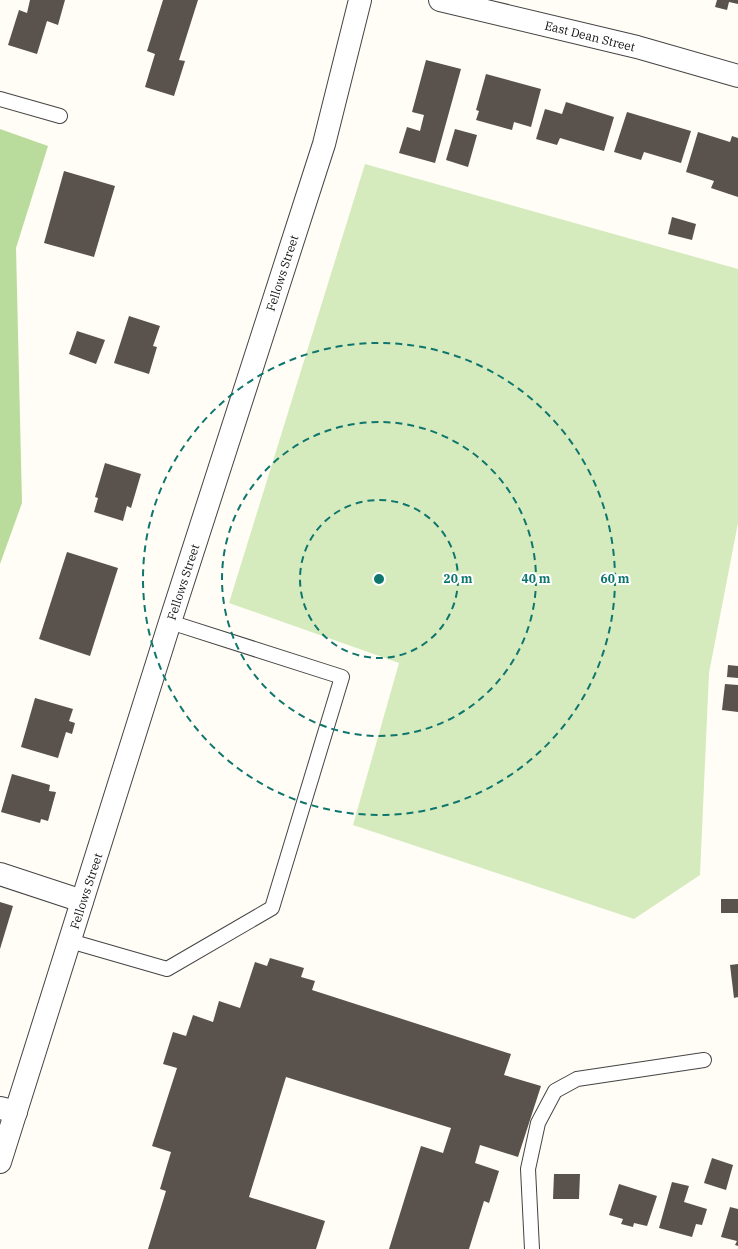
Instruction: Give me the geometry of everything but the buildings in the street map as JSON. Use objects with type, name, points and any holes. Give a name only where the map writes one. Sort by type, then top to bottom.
[{"type":"street","name":"Fellows Street","points":[[0,1162],[8,1110],[70,941],[170,622],[324,144],[360,0]]},
{"type":"street","name":"East Dean Street","points":[[440,0],[637,47],[738,76]]},
{"type":"street","points":[[0,874],[82,901]]},
{"type":"lane","points":[[0,99],[60,116]]},
{"type":"lane","points":[[70,941],[167,970],[272,908],[342,677],[170,622]]},
{"type":"lane","points":[[532,1249],[528,1169],[538,1123],[555,1091],[577,1079],[704,1060]]},
{"type":"green space","points":[[0,129],[48,146],[16,248],[22,503],[0,564]]},
{"type":"green space","points":[[365,164],[738,269],[738,523],[709,673],[700,875],[634,919],[353,825],[399,663],[229,603]]}]
